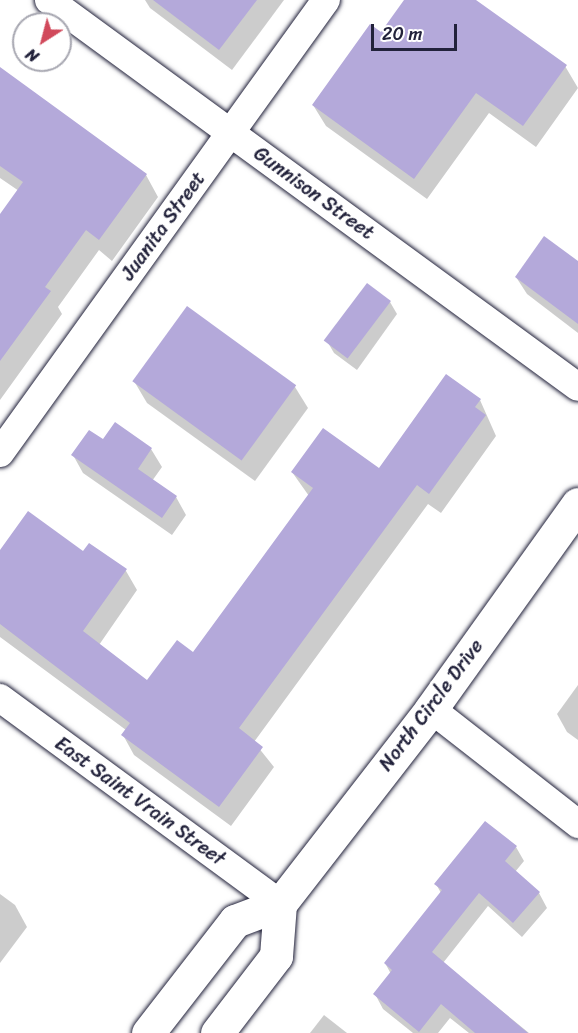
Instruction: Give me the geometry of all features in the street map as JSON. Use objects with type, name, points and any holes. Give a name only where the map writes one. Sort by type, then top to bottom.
[{"type":"main road","name":"North Circle Drive","points":[[280,904],[431,709],[578,504]]},
{"type":"main road","points":[[148,1033],[235,921],[280,904],[276,956],[217,1033]]},
{"type":"street","name":"Gunnison Street","points":[[49,0],[578,387]]},
{"type":"street","name":"Juanita Street","points":[[0,453],[326,0]]},
{"type":"street","name":"East Saint Vrain Street","points":[[0,698],[280,904]]},
{"type":"street","points":[[431,709],[578,824]]},
{"type":"building","points":[[153,0],[257,0],[219,50]]},
{"type":"building","points":[[404,0],[476,0],[567,65],[523,126],[476,93],[414,179],[312,105],[370,24],[381,32]]},
{"type":"building","points":[[0,67],[147,174],[99,240],[86,230],[45,287],[51,291],[0,361],[0,214],[23,182],[0,166]]},
{"type":"building","points":[[544,236],[578,261],[578,324],[515,277]]},
{"type":"building","points":[[367,283],[391,301],[348,359],[324,341]]},
{"type":"building","points":[[187,306],[296,385],[242,461],[132,381]]},
{"type":"building","points":[[446,374],[481,399],[475,407],[486,415],[429,494],[417,485],[239,728],[263,747],[219,807],[121,735],[130,723],[0,624],[0,550],[28,511],[83,551],[89,543],[127,569],[83,631],[147,680],[177,640],[193,652],[313,488],[291,472],[323,428],[379,468]]},
{"type":"building","points":[[115,422],[152,448],[138,469],[177,496],[162,518],[71,455],[89,430],[103,439]]},
{"type":"building","points":[[485,821],[517,846],[505,861],[540,892],[513,923],[479,893],[432,952],[528,1033],[475,1033],[441,1004],[419,1032],[373,994],[392,970],[384,963],[442,890],[434,884]]}]
